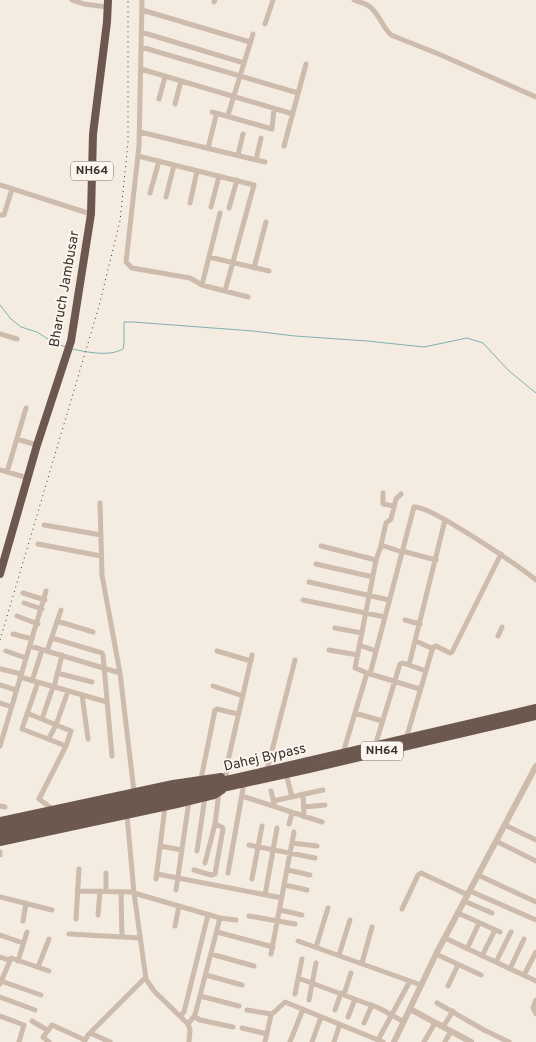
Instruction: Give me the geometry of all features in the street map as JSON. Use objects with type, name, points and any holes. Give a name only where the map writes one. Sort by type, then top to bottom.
[{"type":"highway","name":"Bharuch Jambusar","points":[[0,574],[37,445],[71,341],[91,214],[93,134],[108,3]]},
{"type":"highway","name":"Dahej Bypass","points":[[0,836],[86,814],[233,781],[286,774],[536,708]]},
{"type":"highway","name":"Dahej Bypass","points":[[233,781],[267,770],[342,753],[536,716]]},
{"type":"highway","name":"NH64","points":[[0,821],[134,792],[216,777],[233,781]]},
{"type":"highway","name":"NH64","points":[[0,842],[205,797],[218,792],[233,781]]},
{"type":"highway","name":"Dahej Bypass","points":[[0,830],[86,814]]},
{"type":"street","points":[[72,0],[84,4],[108,3]]},
{"type":"street","points":[[142,0],[140,132],[126,262],[132,268],[190,278],[202,285],[248,297]]},
{"type":"street","points":[[265,24],[273,0]]},
{"type":"street","points":[[354,0],[368,5],[391,35],[536,97]]},
{"type":"street","points":[[142,10],[250,42]]},
{"type":"street","points":[[141,32],[244,63]]},
{"type":"street","points":[[228,115],[252,34]]},
{"type":"street","points":[[141,47],[298,93]]},
{"type":"street","points":[[284,146],[306,64]]},
{"type":"street","points":[[140,69],[293,114]]},
{"type":"street","points":[[159,100],[166,77]]},
{"type":"street","points":[[175,104],[180,81]]},
{"type":"street","points":[[208,148],[214,114],[228,115],[272,129],[274,109]]},
{"type":"street","points":[[140,132],[265,162]]},
{"type":"street","points":[[238,155],[243,134]]},
{"type":"street","points":[[256,160],[261,138]]},
{"type":"street","points":[[138,156],[254,185],[225,291]]},
{"type":"street","points":[[150,193],[159,161]]},
{"type":"street","points":[[166,197],[174,165]]},
{"type":"street","points":[[190,203],[198,170]]},
{"type":"street","points":[[211,207],[219,176]]},
{"type":"street","points":[[229,208],[237,180]]},
{"type":"street","points":[[0,185],[91,214]]},
{"type":"street","points":[[0,216],[4,215],[12,189]]},
{"type":"street","points":[[202,285],[220,213]]},
{"type":"street","points":[[254,268],[266,222]]},
{"type":"street","points":[[209,257],[269,271]]},
{"type":"street","points":[[0,334],[16,339]]},
{"type":"street","points":[[8,472],[26,408]]},
{"type":"street","points":[[17,439],[37,445]]},
{"type":"street","points":[[0,470],[28,478]]},
{"type":"street","points":[[383,492],[383,504],[394,506]]},
{"type":"street","points":[[401,494],[396,499],[391,519],[386,523],[376,560],[355,668],[420,690]]},
{"type":"street","points":[[100,503],[102,575],[120,673],[134,792]]},
{"type":"street","points":[[342,753],[376,651],[414,507],[418,507],[445,520],[501,554],[536,580]]},
{"type":"street","points":[[410,665],[445,520]]},
{"type":"street","points":[[44,525],[101,535]]},
{"type":"street","points":[[38,544],[101,556]]},
{"type":"street","points":[[321,546],[376,560]]},
{"type":"street","points":[[381,546],[436,560]]},
{"type":"street","points":[[405,742],[433,649],[435,646],[450,653],[452,652],[501,554]]},
{"type":"street","points":[[316,564],[373,577]]},
{"type":"street","points":[[309,582],[389,600]]},
{"type":"street","points":[[0,746],[20,676],[38,624],[46,591]]},
{"type":"street","points":[[23,593],[45,600]]},
{"type":"street","points":[[303,600],[385,617]]},
{"type":"street","points":[[24,603],[42,609]]},
{"type":"street","points":[[61,610],[52,638],[45,651],[22,729],[60,744],[65,748]]},
{"type":"street","points":[[17,616],[38,624]]},
{"type":"street","points":[[405,620],[420,624]]},
{"type":"street","points":[[57,622],[93,632]]},
{"type":"street","points":[[498,636],[502,627]]},
{"type":"street","points":[[334,628],[362,633]]},
{"type":"street","points":[[13,634],[32,640]]},
{"type":"street","points":[[52,638],[102,653],[112,756]]},
{"type":"street","points":[[416,642],[433,649]]},
{"type":"street","points":[[359,645],[376,651]]},
{"type":"street","points":[[30,646],[120,673]]},
{"type":"street","points":[[329,650],[358,655]]},
{"type":"street","points":[[6,651],[26,658]]},
{"type":"street","points":[[217,651],[250,662]]},
{"type":"street","points":[[252,655],[227,765],[233,781],[242,796],[322,822]]},
{"type":"street","points":[[42,719],[62,656]]},
{"type":"street","points":[[267,770],[295,660]]},
{"type":"street","points":[[375,746],[400,664],[403,663],[426,671]]},
{"type":"street","points":[[1,669],[35,682],[107,702]]},
{"type":"street","points":[[58,673],[92,682]]},
{"type":"street","points":[[0,685],[16,690]]},
{"type":"street","points":[[213,686],[243,696]]},
{"type":"street","points":[[50,738],[68,691]]},
{"type":"street","points":[[82,695],[88,739]]},
{"type":"street","points":[[0,703],[12,707]]},
{"type":"street","points":[[201,780],[215,710],[238,714]]},
{"type":"street","points":[[27,713],[71,731],[65,748],[40,799],[54,810]]},
{"type":"street","points":[[355,713],[382,721]]},
{"type":"street","points":[[0,721],[7,723]]},
{"type":"street","points":[[394,1042],[436,954],[536,766]]},
{"type":"street","points":[[286,774],[292,797]]},
{"type":"street","points":[[273,801],[323,790]]},
{"type":"street","points":[[272,791],[275,808]]},
{"type":"street","points":[[205,863],[215,824],[218,792]]},
{"type":"street","points":[[303,794],[304,817]]},
{"type":"street","points":[[228,873],[242,796]]},
{"type":"street","points":[[197,851],[205,797]]},
{"type":"street","points":[[176,890],[188,801]]},
{"type":"street","points":[[304,807],[325,805]]},
{"type":"street","points":[[165,807],[157,876],[178,877],[282,898]]},
{"type":"street","points":[[289,824],[292,813]]},
{"type":"street","points":[[127,815],[133,893],[146,977],[154,991],[188,1024],[191,1042]]},
{"type":"street","points":[[194,870],[211,875],[215,874],[223,829],[215,824]]},
{"type":"street","points":[[505,825],[536,840]]},
{"type":"street","points":[[252,879],[262,826]]},
{"type":"street","points":[[265,895],[278,828]]},
{"type":"street","points":[[271,954],[294,832]]},
{"type":"street","points":[[496,841],[536,861]]},
{"type":"street","points":[[292,843],[317,846]]},
{"type":"street","points":[[249,845],[315,858]]},
{"type":"street","points":[[160,846],[182,850]]},
{"type":"street","points":[[76,919],[78,869]]},
{"type":"street","points":[[288,870],[310,875]]},
{"type":"street","points":[[98,915],[106,873]]},
{"type":"street","points":[[402,909],[418,875],[421,873],[467,896],[536,920]]},
{"type":"street","points":[[478,875],[536,902]]},
{"type":"street","points":[[285,885],[307,890]]},
{"type":"street","points":[[77,891],[133,893],[219,918],[236,920]]},
{"type":"street","points":[[121,892],[122,937]]},
{"type":"street","points":[[0,896],[52,910]]},
{"type":"street","points":[[467,896],[492,913]]},
{"type":"street","points":[[23,921],[26,903]]},
{"type":"street","points":[[175,926],[179,906]]},
{"type":"street","points":[[316,947],[328,908]]},
{"type":"street","points":[[280,910],[302,914]]},
{"type":"street","points":[[458,913],[497,931],[482,956]]},
{"type":"street","points":[[180,1016],[186,1004],[208,914]]},
{"type":"street","points":[[249,916],[295,924]]},
{"type":"street","points":[[188,1024],[195,1017],[219,918]]},
{"type":"street","points":[[339,955],[350,920]]},
{"type":"street","points":[[467,948],[479,923]]},
{"type":"street","points":[[362,964],[372,927]]},
{"type":"street","points":[[18,961],[27,932]]},
{"type":"street","points":[[217,932],[272,946]]},
{"type":"street","points":[[496,962],[511,932]]},
{"type":"street","points":[[69,934],[140,938]]},
{"type":"street","points":[[0,935],[24,943]]},
{"type":"street","points":[[445,938],[536,981]]},
{"type":"street","points":[[38,967],[49,939]]},
{"type":"street","points":[[510,969],[524,939]]},
{"type":"street","points":[[298,941],[421,985]]},
{"type":"street","points":[[524,975],[536,952]]},
{"type":"street","points":[[211,954],[254,966]]},
{"type":"street","points":[[436,954],[480,975]]},
{"type":"street","points":[[0,957],[9,960],[10,958],[49,971]]},
{"type":"street","points":[[295,994],[302,959]]},
{"type":"street","points":[[9,960],[1,979],[41,995]]},
{"type":"street","points":[[308,1000],[316,963]]},
{"type":"street","points":[[448,986],[458,965]]},
{"type":"street","points":[[335,1010],[351,973]]},
{"type":"street","points":[[206,975],[242,985]]},
{"type":"street","points":[[49,1042],[42,1038],[50,1025],[84,1041],[146,977]]},
{"type":"street","points":[[298,978],[372,1005],[404,1022]]},
{"type":"street","points":[[265,1042],[272,1014],[285,1002],[381,1041],[391,1014],[410,981]]},
{"type":"street","points":[[200,996],[239,1006]]},
{"type":"street","points":[[0,997],[36,1010]]},
{"type":"street","points":[[348,1017],[355,999]]},
{"type":"street","points":[[536,1000],[534,1008],[536,1014]]},
{"type":"street","points":[[438,1003],[499,1040],[509,1042]]},
{"type":"street","points":[[364,1023],[372,1005]]},
{"type":"street","points":[[290,1042],[303,1009]]},
{"type":"street","points":[[410,1009],[467,1041]]},
{"type":"street","points":[[247,1010],[272,1014]]},
{"type":"street","points":[[443,1027],[452,1011]]},
{"type":"street","points":[[0,1016],[24,1026],[19,1042]]},
{"type":"street","points":[[195,1017],[200,1020],[233,1027]]},
{"type":"street","points":[[312,1042],[321,1017]]},
{"type":"street","points":[[32,1021],[47,1030]]},
{"type":"street","points":[[424,1042],[435,1022]]},
{"type":"street","points":[[334,1042],[340,1024]]},
{"type":"street","points":[[242,1028],[267,1034]]},
{"type":"street","points":[[445,1042],[451,1032]]},
{"type":"street","points":[[90,1033],[110,1042]]},
{"type":"waterway","points":[[0,305],[11,319],[21,327],[37,332],[54,343],[66,347]]},
{"type":"waterway","points":[[72,349],[105,353],[123,349],[124,322],[253,331],[424,347],[467,338],[483,343],[509,371],[536,393]]},
{"type":"railway","points":[[0,640],[99,306],[120,221],[128,143],[128,0]]}]
